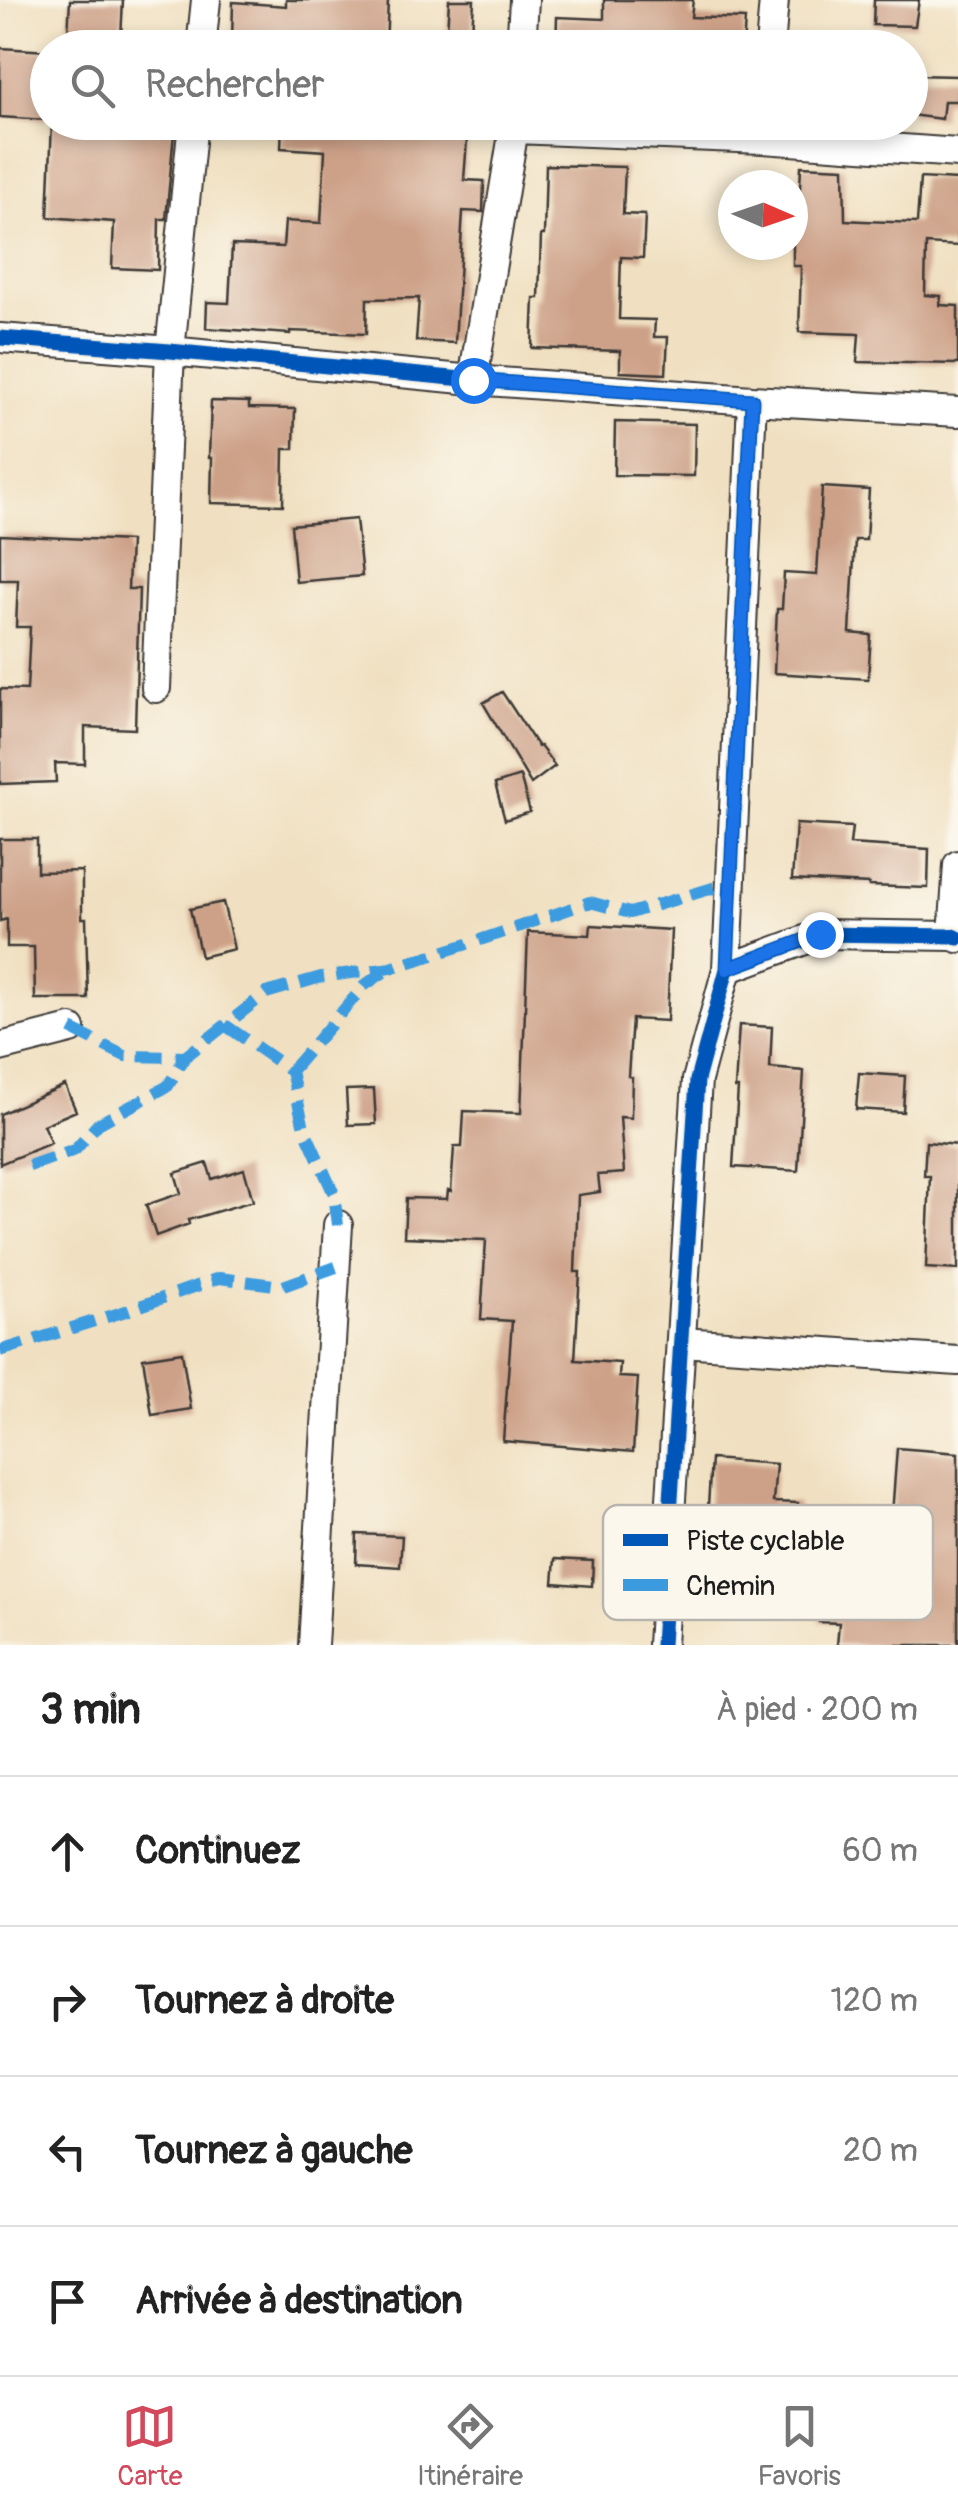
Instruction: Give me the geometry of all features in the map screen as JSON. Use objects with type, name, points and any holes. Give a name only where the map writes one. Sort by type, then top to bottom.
[{"type":"street","points":[[203,30],[206,0]]},
{"type":"street","points":[[522,30],[524,0]]},
{"type":"street","points":[[772,30],[774,0]]},
{"type":"street","points":[[156,688],[170,350],[191,140]]},
{"type":"street","points":[[473,380],[513,140]]},
{"type":"street","points":[[840,140],[958,154]]},
{"type":"street","points":[[0,338],[170,350],[473,380],[958,412]]},
{"type":"street","points":[[671,1505],[697,1080],[727,969],[752,400]]},
{"type":"street","points":[[727,969],[820,934],[955,937],[958,865]]},
{"type":"street","points":[[0,1046],[71,1029]]},
{"type":"street","points":[[314,1645],[338,1225]]},
{"type":"street","points":[[682,1342],[958,1361]]},
{"type":"street","points":[[662,1645],[664,1620]]},
{"type":"building","points":[[70,0],[123,0],[121,30],[68,30]]},
{"type":"building","points":[[286,0],[388,0],[387,30],[232,30],[233,2],[286,6]]},
{"type":"building","points":[[449,0],[474,0],[472,30],[447,30]]},
{"type":"building","points":[[604,0],[693,0],[691,17],[745,19],[744,30],[557,30],[557,17],[604,19]]},
{"type":"building","points":[[874,0],[919,0],[915,26],[873,25]]},
{"type":"building","points":[[0,48],[30,50],[30,119],[0,117]]},
{"type":"building","points":[[928,75],[958,76],[958,101],[944,101],[942,119],[928,117]]},
{"type":"building","points":[[51,140],[173,140],[166,219],[159,219],[158,270],[112,268],[114,222],[48,217]]},
{"type":"building","points":[[281,140],[467,140],[464,180],[484,181],[483,212],[463,211],[455,343],[416,341],[419,298],[367,299],[366,334],[206,328],[207,302],[229,303],[232,245],[283,247],[285,221],[321,223],[325,151],[281,148]]},
{"type":"building","points":[[546,165],[625,167],[623,214],[645,215],[643,258],[621,257],[619,319],[655,320],[654,337],[668,337],[666,374],[620,372],[620,351],[532,348],[534,298],[539,298],[544,235]]},
{"type":"building","points":[[801,166],[844,168],[845,220],[917,223],[920,178],[958,180],[958,246],[926,244],[925,295],[941,296],[940,305],[958,306],[958,364],[857,362],[859,334],[799,332],[801,266],[793,266],[793,260],[808,260],[808,170],[801,170]]},
{"type":"building","points":[[211,401],[249,402],[249,408],[295,409],[294,449],[284,449],[283,505],[211,503]]},
{"type":"building","points":[[615,422],[695,424],[694,476],[614,475]]},
{"type":"building","points":[[822,487],[869,490],[866,540],[855,540],[850,633],[871,635],[868,679],[774,673],[777,609],[782,609],[784,573],[817,575]]},
{"type":"building","points":[[356,519],[362,576],[296,582],[291,525]]},
{"type":"building","points":[[0,535],[130,541],[128,589],[139,589],[135,729],[85,727],[85,764],[55,763],[56,782],[0,784],[0,689],[27,690],[30,627],[16,627],[18,580],[0,580]]},
{"type":"building","points":[[502,692],[555,766],[531,784],[483,703]]},
{"type":"building","points":[[520,776],[530,812],[505,820],[495,784]]},
{"type":"building","points":[[796,824],[852,827],[850,844],[929,849],[928,888],[792,880]]},
{"type":"building","points":[[0,839],[37,839],[37,872],[82,871],[88,999],[35,999],[34,947],[7,947],[7,919],[0,921]]},
{"type":"building","points":[[223,902],[234,949],[201,957],[190,909]]},
{"type":"building","points":[[591,925],[671,930],[667,1021],[632,1019],[628,1076],[632,1077],[631,1118],[620,1117],[624,1173],[598,1175],[600,1192],[578,1195],[575,1272],[580,1272],[575,1360],[620,1363],[619,1377],[638,1378],[633,1452],[503,1441],[512,1321],[481,1319],[486,1240],[404,1237],[406,1198],[447,1199],[448,1190],[451,1191],[454,1147],[462,1147],[464,1111],[521,1113],[528,932],[590,935]]},
{"type":"building","points":[[739,1025],[772,1027],[770,1068],[804,1071],[798,1171],[733,1167]]},
{"type":"building","points":[[859,1073],[905,1076],[903,1112],[856,1109]]},
{"type":"building","points":[[65,1085],[76,1111],[43,1125],[51,1143],[0,1164],[0,1114]]},
{"type":"building","points":[[374,1089],[376,1124],[348,1125],[346,1090]]},
{"type":"building","points":[[926,1142],[958,1145],[958,1270],[926,1268],[930,1176],[924,1176]]},
{"type":"building","points":[[207,1163],[212,1179],[244,1169],[253,1201],[188,1220],[189,1224],[156,1236],[146,1205],[181,1193],[175,1173]]},
{"type":"building","points":[[182,1352],[191,1409],[152,1415],[143,1358]]},
{"type":"building","points":[[897,1448],[958,1453],[958,1645],[837,1645],[839,1623],[819,1622],[933,1620],[933,1505],[893,1505]]},
{"type":"building","points":[[711,1459],[776,1464],[773,1502],[798,1503],[798,1505],[708,1505]]},
{"type":"building","points":[[357,1534],[402,1536],[400,1567],[356,1564]]},
{"type":"building","points":[[555,1559],[593,1561],[592,1586],[553,1583]]},
{"type":"marked path","points":[[71,1029],[125,1056],[185,1057],[266,993],[321,977],[391,968],[590,902],[630,913],[730,883]]},
{"type":"marked path","points":[[291,1071],[365,985],[387,970]]},
{"type":"marked path","points":[[225,1025],[291,1071],[304,1128],[334,1194],[338,1225]]},
{"type":"marked path","points":[[29,1166],[75,1150],[98,1124],[168,1086],[185,1057]]},
{"type":"marked path","points":[[0,1351],[219,1278],[283,1286],[336,1267]]},
{"type":"cycle path","points":[[0,338],[752,400],[727,969]]},
{"type":"cycle path","points":[[671,1505],[697,1080],[727,969],[821,934],[958,938]]},
{"type":"cycle path","points":[[662,1645],[664,1620]]},
{"type":"route","points":[[473,380],[752,400],[727,969],[820,934]]}]
